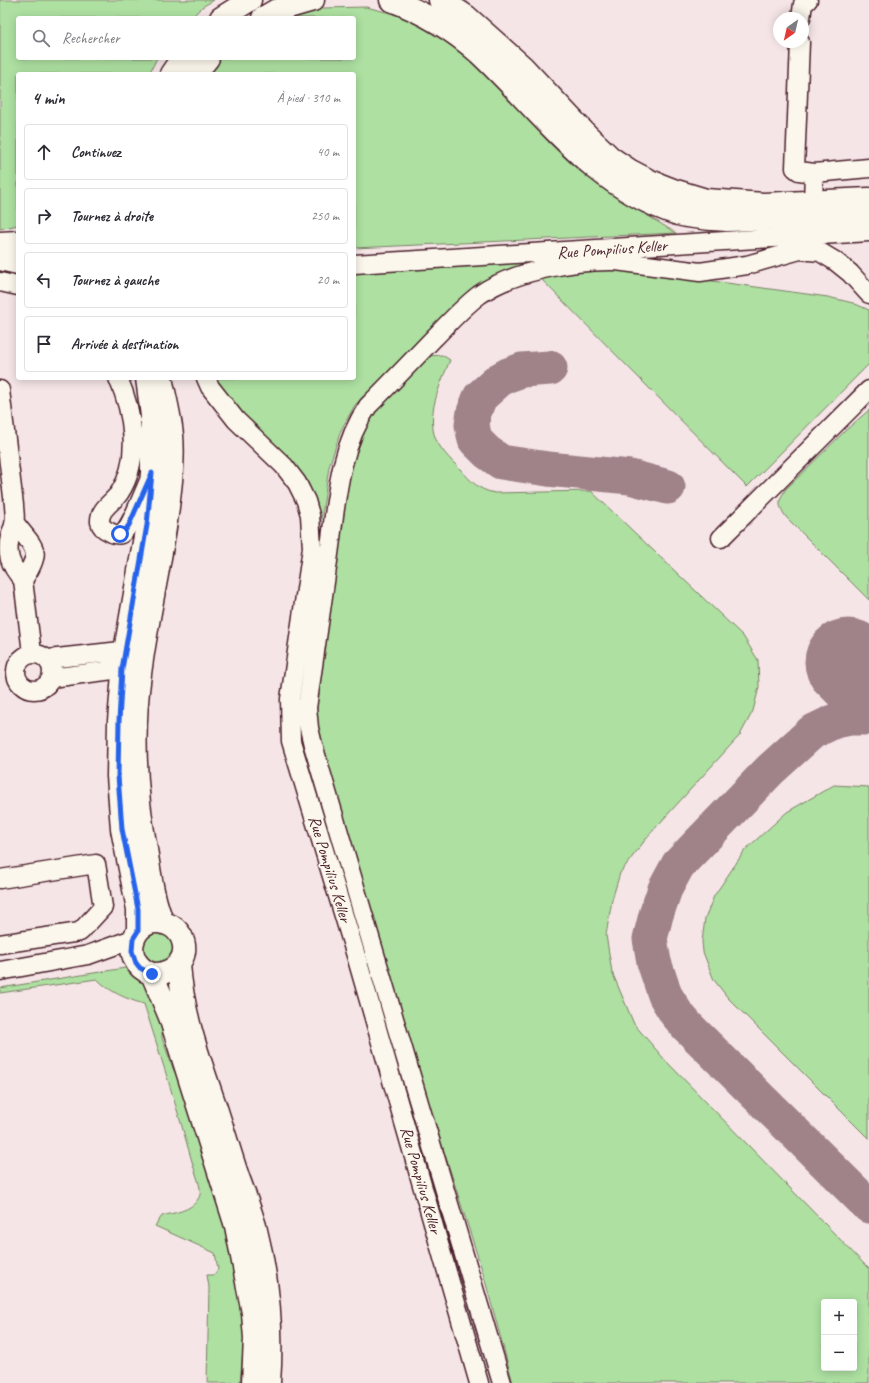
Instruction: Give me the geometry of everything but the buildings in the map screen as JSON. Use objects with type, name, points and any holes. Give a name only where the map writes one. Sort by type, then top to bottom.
[{"type":"main road","points":[[224,16],[250,0]]},
{"type":"main road","points":[[266,16],[275,11],[313,0]]},
{"type":"main road","points":[[391,0],[440,23],[478,53],[577,153],[600,172],[653,204],[679,214],[726,220],[869,216]]},
{"type":"main road","points":[[440,0],[458,10],[523,67],[586,134],[611,158],[650,181],[706,200],[764,204],[869,199]]},
{"type":"main road","points":[[172,72],[181,60]]},
{"type":"main road","points":[[197,72],[206,60]]},
{"type":"main road","points":[[0,243],[16,242]]},
{"type":"main road","points":[[0,247],[16,249]]},
{"type":"main road","points":[[0,259],[16,259]]},
{"type":"main road","points":[[0,259],[16,263]]},
{"type":"main road","points":[[150,380],[152,473],[133,659],[136,774],[143,833],[156,905],[163,923]]},
{"type":"main road","points":[[151,380],[167,403],[172,436],[172,472],[165,529],[119,721],[118,776],[122,829],[138,909],[135,942],[140,968],[152,974],[160,974],[173,969],[179,964]]},
{"type":"main road","points":[[135,942],[150,923],[163,923],[170,925],[181,936],[184,950],[179,964],[181,988],[186,1012],[202,1066],[255,1226],[265,1279],[270,1318],[269,1383]]},
{"type":"main road","points":[[152,974],[170,1017],[236,1226],[254,1313],[252,1383]]},
{"type":"street","points":[[802,12],[803,4],[808,0]]},
{"type":"street","points":[[800,48],[796,168],[799,171],[814,173],[869,168]]},
{"type":"street","points":[[813,201],[814,173]]},
{"type":"street","name":"Rue Pompilius Keller","points":[[356,264],[869,232]]},
{"type":"street","points":[[502,1383],[309,728],[308,708],[340,476],[352,434],[368,406],[462,309],[502,281],[535,272],[566,265],[616,261],[700,272],[747,265],[800,250],[820,252],[835,261],[850,273],[869,294]]},
{"type":"street","points":[[0,282],[16,286]]},
{"type":"street","points":[[119,380],[126,395],[130,412],[132,447],[125,484],[119,494],[106,507],[101,516],[100,521],[102,527],[113,534],[120,534],[124,532],[129,525],[152,473]]},
{"type":"street","name":"Rue Pompilius Keller","points":[[207,380],[210,387],[236,420],[297,483],[306,501],[310,515],[312,548],[290,699],[291,741],[357,959],[479,1383]]},
{"type":"street","points":[[0,390],[14,505],[15,524],[11,535],[9,548],[11,564],[24,584],[40,656],[51,665],[52,672],[48,684],[42,689],[35,690],[28,690],[8,674],[16,666],[19,660],[25,656],[40,656],[133,659]]},
{"type":"street","points":[[721,538],[869,390]]},
{"type":"street","points":[[15,524],[24,536],[31,542],[34,551],[35,558],[24,584]]},
{"type":"street","points":[[0,564],[24,584]]},
{"type":"street","points":[[51,678],[133,659]]},
{"type":"street","points":[[0,879],[96,864],[103,906],[80,932],[0,944]]},
{"type":"street","points":[[21,941],[24,967]]},
{"type":"street","points":[[0,972],[88,955],[135,942]]},
{"type":"green space","points":[[0,0],[214,0],[202,7],[193,16],[16,16],[16,60],[156,60],[150,72],[16,72],[16,225],[0,229]]},
{"type":"green space","points":[[366,7],[406,17],[453,43],[617,197],[676,233],[356,248],[356,72],[206,72],[218,60],[356,60],[356,16],[286,16],[323,8]]},
{"type":"green space","points":[[556,261],[456,304],[355,405],[341,430],[329,467],[319,535],[314,500],[307,481],[277,447],[232,403],[217,380],[356,380],[356,271]]},
{"type":"green space","points":[[604,266],[828,297],[853,303],[869,310],[869,364],[747,487],[540,278]]},
{"type":"green space","points":[[442,355],[450,360],[436,396],[433,415],[434,434],[438,444],[445,453],[471,481],[484,490],[495,493],[591,491],[743,636],[758,660],[759,687],[753,711],[740,735],[649,835],[620,873],[612,900],[606,935],[612,972],[634,1024],[665,1060],[869,1269],[869,1383],[513,1383],[483,1273],[419,1073],[327,766],[317,721],[317,689],[346,472],[369,418],[428,356]]},
{"type":"green space","points":[[869,410],[869,600],[786,517],[781,509],[780,501],[785,490],[846,430]]},
{"type":"green space","points":[[834,785],[869,787],[869,1139],[728,998],[714,980],[703,952],[702,942],[705,918],[714,896],[745,850],[787,812]]},
{"type":"green space","points":[[150,929],[175,936],[175,961],[144,964],[139,938]]},
{"type":"green space","points":[[125,968],[148,985],[162,1020],[162,1038],[174,1071],[185,1084],[221,1198],[242,1304],[244,1340],[240,1383],[207,1383],[209,1287],[207,1275],[214,1275],[218,1269],[215,1253],[155,1226],[162,1216],[179,1212],[194,1204],[200,1195],[200,1189],[144,1004],[131,1000],[107,988],[97,979],[0,993],[0,988]]},
{"type":"taxiway","points":[[550,368],[522,370],[508,375],[499,380],[480,397],[474,412],[472,425],[475,440],[487,452],[501,462],[548,469],[630,477],[668,487]]},
{"type":"taxiway","points":[[869,718],[850,718],[835,721],[812,732],[770,770],[678,865],[665,889],[650,939],[654,962],[665,995],[676,1013],[688,1027],[869,1206]]},
{"type":"runway","points":[[848,662],[869,683]]},
{"type":"route","points":[[120,534],[124,532],[129,525],[152,473],[147,525],[122,669],[118,776],[122,829],[134,882],[138,909],[139,922],[138,931],[133,939],[133,957],[140,968],[152,974]]}]
